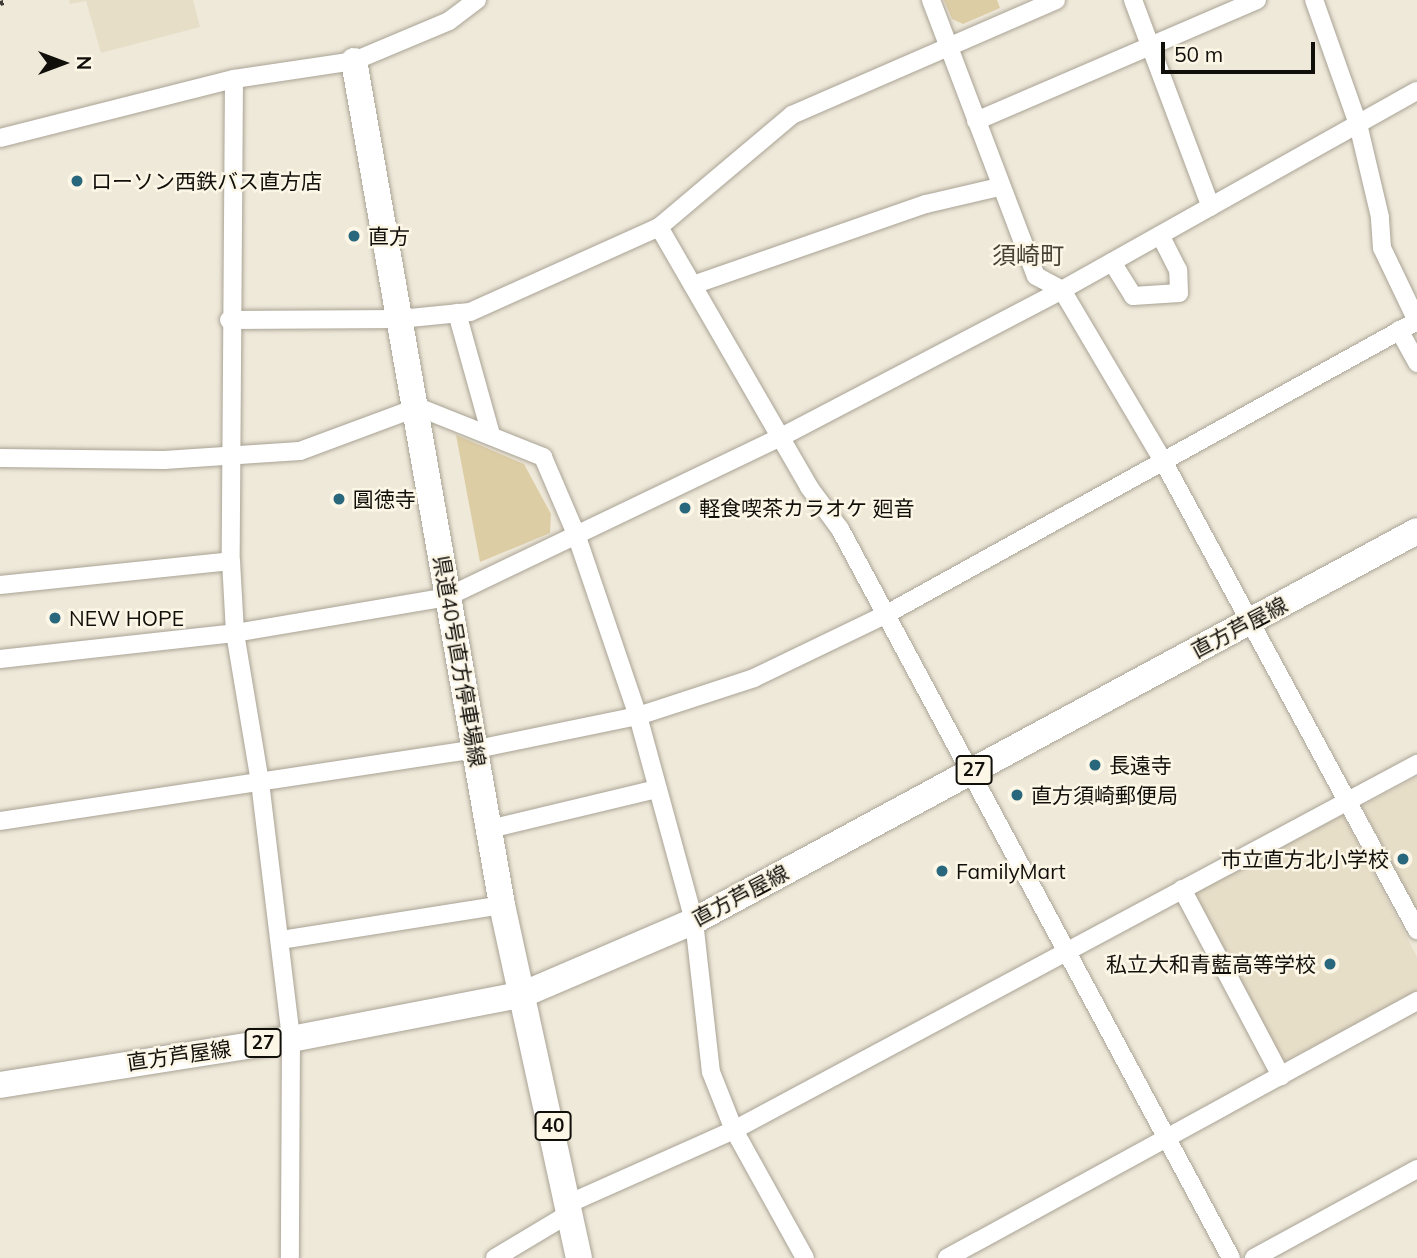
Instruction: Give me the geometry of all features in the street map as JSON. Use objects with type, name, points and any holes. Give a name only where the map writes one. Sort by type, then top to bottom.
[{"type":"main road","name":"県道40号直方停車場線","points":[[354,61],[418,407],[447,597],[477,749],[502,905],[571,1208],[579,1258]]},
{"type":"main road","name":"直方芦屋線","points":[[0,1085],[291,1040],[524,994],[694,921],[1417,531]]},
{"type":"street","points":[[0,138],[234,79],[354,61],[449,22],[477,0]]},
{"type":"street","points":[[931,0],[999,187],[1036,276],[1062,290],[1162,459],[1253,620],[1417,930]]},
{"type":"street","points":[[229,320],[400,319],[470,312],[659,227],[792,115],[1056,0]]},
{"type":"street","points":[[1133,0],[1211,207]]},
{"type":"street","points":[[976,121],[1257,0]]},
{"type":"street","points":[[0,821],[477,749],[638,716],[754,678],[885,615],[1162,459],[1417,321],[1382,248],[1380,218],[1358,124],[1314,0]]},
{"type":"street","points":[[234,79],[229,320],[231,561],[235,634],[260,782],[291,1040],[290,1258]]},
{"type":"street","points":[[0,659],[235,634],[447,597],[781,437],[1062,290],[1417,91]]},
{"type":"street","points":[[693,285],[926,204],[999,187]]},
{"type":"street","points":[[659,227],[809,487],[840,529],[1231,1258]]},
{"type":"street","points":[[1112,262],[1133,296],[1179,293],[1178,270],[1160,235]]},
{"type":"street","points":[[457,313],[491,435]]},
{"type":"street","points":[[1399,330],[1417,363]]},
{"type":"street","points":[[0,458],[164,460],[300,451],[418,407],[543,457],[576,534],[638,716],[694,921],[710,1072],[734,1130],[804,1258]]},
{"type":"street","points":[[0,585],[231,561]]},
{"type":"street","points":[[495,1258],[571,1208],[734,1130],[1417,764]]},
{"type":"street","points":[[490,829],[656,789]]},
{"type":"street","points":[[1182,889],[1281,1076]]},
{"type":"street","points":[[281,940],[502,905]]},
{"type":"street","points":[[947,1258],[1417,1001]]},
{"type":"street","points":[[1254,1258],[1417,1169]]},
{"type":"shaded area","points":[[69,0],[193,0],[200,27],[101,53],[86,1],[70,4]]},
{"type":"shaded area","points":[[944,0],[997,0],[1000,8],[963,24],[952,19]]},
{"type":"shaded area","points":[[456,435],[524,464],[551,514],[550,533],[480,562]]},
{"type":"shaded area","name":"市立直方北小学校","points":[[1417,777],[1417,911],[1362,806]]},
{"type":"shaded area","points":[[1343,815],[1417,957],[1417,992],[1281,1063],[1194,894]]},
{"type":"railway","points":[[0,3],[10,0]]},
{"type":"place","name":"ローソン西鉄バス直方店","points":[[77,181]]},
{"type":"place","name":"直方","points":[[354,236]]},
{"type":"place","name":"圓徳寺","points":[[339,499]]},
{"type":"place","name":"軽食喫茶カラオケ 廻音","points":[[685,508]]},
{"type":"place","name":"NEW HOPE","points":[[55,618]]},
{"type":"place","name":"長遠寺","points":[[1095,765]]},
{"type":"place","name":"直方須崎郵便局","points":[[1017,795]]},
{"type":"place","name":"市立直方北小学校","points":[[1403,859]]},
{"type":"place","name":"FamilyMart","points":[[942,871]]},
{"type":"place","name":"私立大和青藍高等学校","points":[[1330,964]]},
{"type":"district","name":"須崎町","points":[[1028,256]]}]
